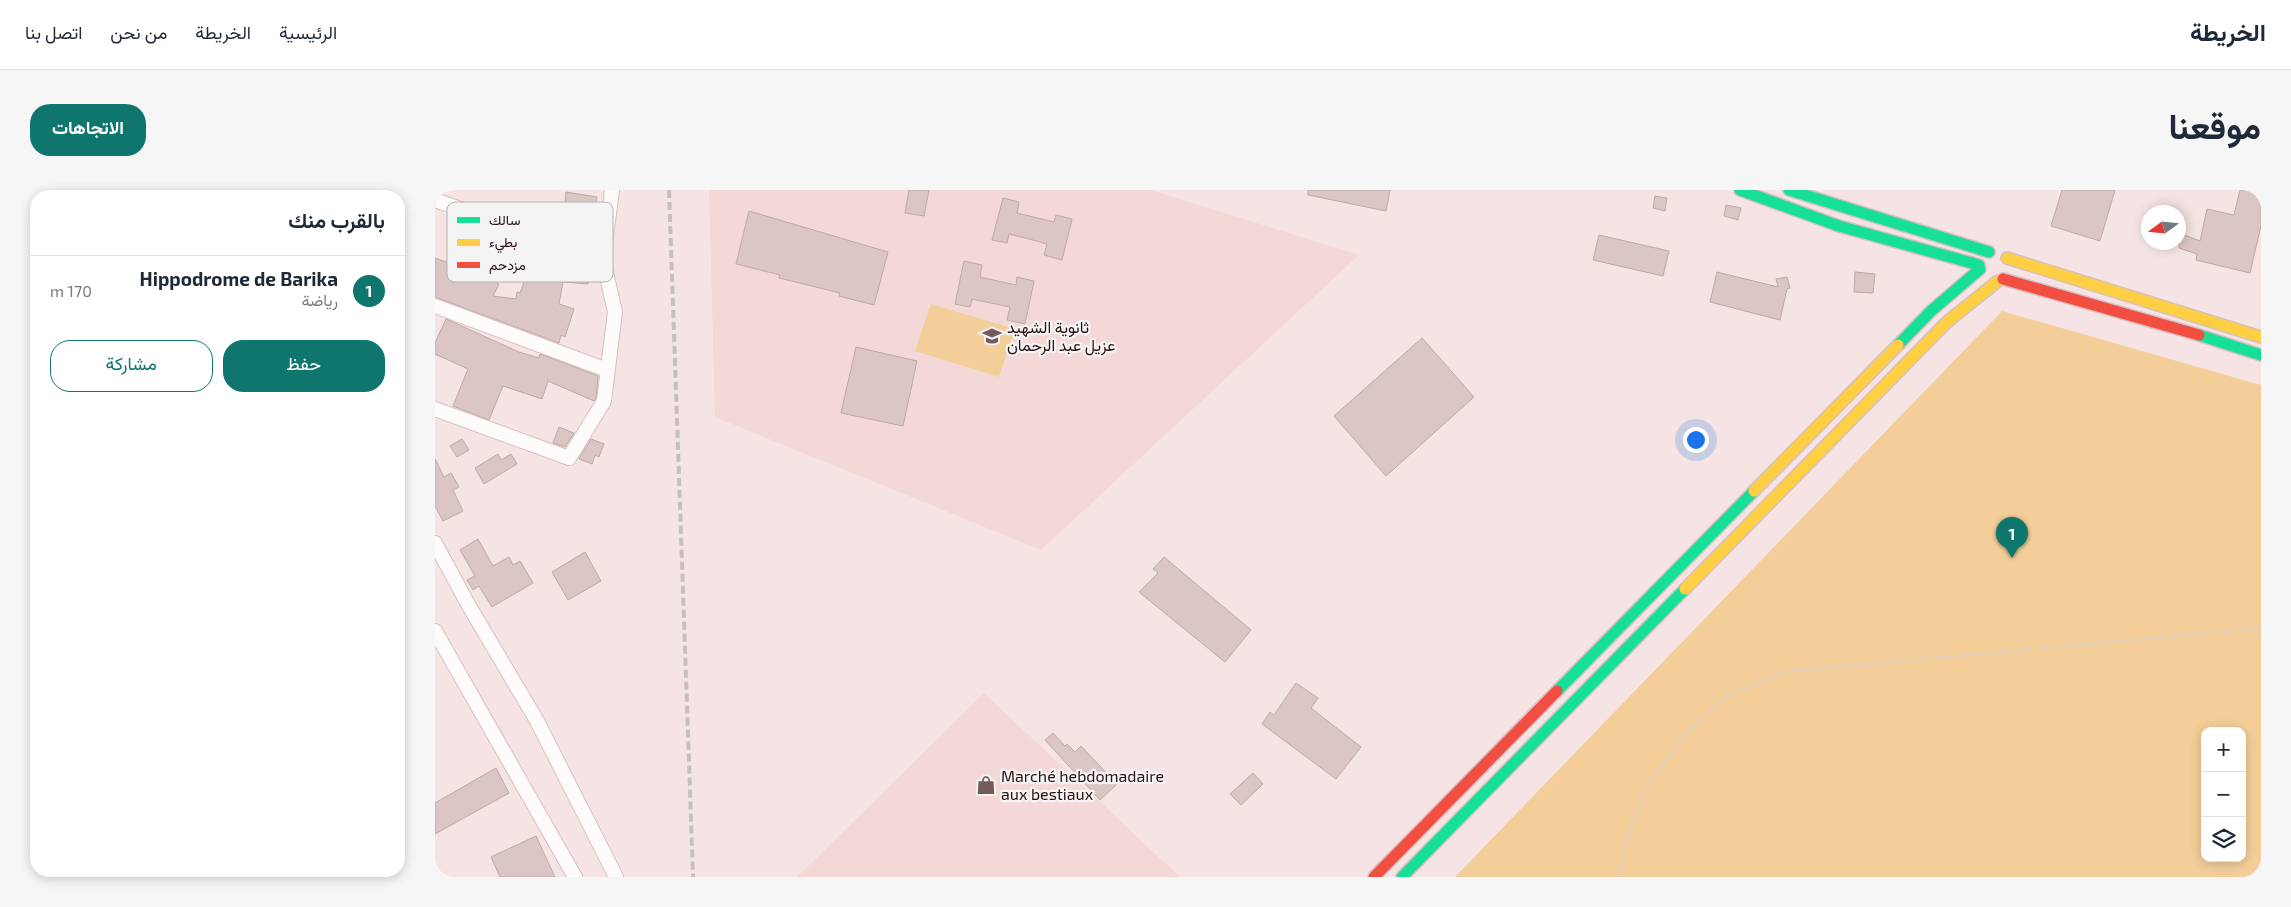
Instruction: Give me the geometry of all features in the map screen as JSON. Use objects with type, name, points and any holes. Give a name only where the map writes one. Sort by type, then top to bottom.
[{"type":"street","points":[[1740,190],[1839,226],[1979,268],[1985,278],[2001,280],[2225,343],[2261,355]]},
{"type":"street","points":[[1789,190],[1989,252],[1999,252],[2007,258],[2261,336]]},
{"type":"street","points":[[435,200],[447,204]]},
{"type":"street","points":[[1374,877],[1931,310],[1979,268],[1981,259],[1989,252]]},
{"type":"street","points":[[1402,877],[1947,322],[2001,280],[2010,267],[2007,258]]},
{"type":"street","points":[[435,409],[569,458],[604,401],[615,312],[608,282]]},
{"type":"street","points":[[435,306],[607,370]]},
{"type":"street","points":[[435,543],[469,606],[537,721],[616,877]]},
{"type":"street","points":[[435,631],[575,877]]},
{"type":"path","points":[[1620,877],[1625,843],[1646,788],[1684,734],[1726,697],[1782,672],[2261,628]]},
{"type":"shaded area","name":"ثانوية الشهيد عزيل عبد الرحمان","points":[[709,190],[1151,190],[1359,255],[1041,550],[715,417]]},
{"type":"shaded area","points":[[931,304],[1015,329],[999,377],[915,351]]},
{"type":"shaded area","points":[[2002,311],[2261,385],[2261,877],[1455,877]]},
{"type":"shaded area","name":"Marché hebdomadaire aux bestiaux","points":[[984,693],[1180,877],[797,877]]},
{"type":"building","points":[[909,190],[929,190],[924,216],[905,213]]},
{"type":"building","points":[[1308,190],[1390,190],[1386,211],[1308,195]]},
{"type":"building","points":[[2062,190],[2115,190],[2100,241],[2051,226]]},
{"type":"building","points":[[2240,190],[2261,190],[2261,226],[2250,273],[2196,260],[2197,254],[2185,250],[2186,236],[2200,241],[2207,209],[2234,215]]},
{"type":"building","points":[[566,192],[597,197],[596,202],[565,202]]},
{"type":"building","points":[[1655,196],[1667,198],[1665,211],[1653,208]]},
{"type":"building","points":[[1003,198],[1019,202],[1017,213],[1054,222],[1056,215],[1072,219],[1062,260],[1044,255],[1047,244],[1009,234],[1007,243],[992,240]]},
{"type":"building","points":[[1726,205],[1741,208],[1738,220],[1724,216]]},
{"type":"building","points":[[749,211],[888,252],[874,305],[839,296],[840,293],[779,278],[780,275],[736,264]]},
{"type":"building","points":[[1599,235],[1669,251],[1663,276],[1593,260]]},
{"type":"building","points":[[435,258],[447,262],[447,282],[495,282],[499,284],[493,296],[516,299],[517,292],[520,293],[524,282],[563,282],[559,304],[574,309],[565,337],[561,335],[559,343],[435,297]]},
{"type":"building","points":[[964,261],[982,265],[980,277],[1016,285],[1017,277],[1034,281],[1025,324],[1007,320],[1010,307],[972,299],[970,307],[955,304]]},
{"type":"building","points":[[1717,272],[1778,287],[1776,279],[1787,277],[1790,288],[1787,289],[1780,320],[1710,302]]},
{"type":"building","points":[[1855,272],[1875,274],[1873,293],[1854,292]]},
{"type":"building","points":[[563,282],[588,282],[588,284]]},
{"type":"building","points":[[446,319],[519,352],[539,358],[540,354],[598,376],[596,398],[594,401],[548,381],[542,399],[503,386],[489,420],[453,406],[468,369],[435,354],[435,343]]},
{"type":"building","points":[[1422,338],[1474,397],[1386,476],[1334,416]]},
{"type":"building","points":[[856,347],[917,361],[903,426],[841,413]]},
{"type":"building","points":[[559,427],[574,433],[565,447],[553,443]]},
{"type":"building","points":[[462,439],[469,450],[457,457],[450,446]]},
{"type":"building","points":[[591,439],[604,444],[599,457],[595,455],[592,464],[579,459]]},
{"type":"building","points":[[498,454],[501,460],[511,454],[517,464],[484,484],[475,468]]},
{"type":"building","points":[[435,459],[444,477],[451,473],[459,487],[453,490],[463,511],[443,521],[435,506]]},
{"type":"building","points":[[478,539],[493,566],[509,557],[513,565],[520,561],[533,583],[492,607],[479,586],[473,590],[467,580],[475,576],[460,550]]},
{"type":"building","points":[[585,552],[601,581],[568,600],[552,572]]},
{"type":"building","points":[[1164,557],[1251,630],[1225,662],[1139,592],[1158,573],[1153,569]]},
{"type":"building","points":[[1296,683],[1318,698],[1311,708],[1361,747],[1336,779],[1262,724],[1270,712],[1274,715]]},
{"type":"building","points":[[1053,733],[1065,746],[1067,744],[1075,752],[1081,746],[1117,784],[1100,800],[1045,740]]},
{"type":"building","points":[[496,768],[509,793],[435,834],[435,803]]},
{"type":"building","points":[[1253,773],[1263,784],[1241,805],[1230,794]]},
{"type":"building","points":[[536,836],[555,877],[500,877],[491,857]]},
{"type":"railway","points":[[669,190],[693,877]]},
{"type":"traffic: fast","points":[[1740,190],[1839,226],[1979,265]]},
{"type":"traffic: fast","points":[[1789,190],[1989,252]]},
{"type":"traffic: fast","points":[[1898,345],[1931,311],[1980,269]]},
{"type":"traffic: fast","points":[[2199,335],[2261,355]]},
{"type":"traffic: fast","points":[[1557,691],[1754,491]]},
{"type":"traffic: fast","points":[[1402,877],[1685,589]]},
{"type":"traffic: slow","points":[[2007,258],[2261,337]]},
{"type":"traffic: slow","points":[[1685,589],[1947,322],[1998,281]]},
{"type":"traffic: slow","points":[[1754,491],[1898,345]]},
{"type":"traffic: jam","points":[[2003,279],[2199,335]]},
{"type":"traffic: jam","points":[[1374,877],[1557,691]]},
{"type":"place","name":"ثانوية الشهيد عزيل عبد الرحمان","points":[[992,336]]},
{"type":"place","name":"Hippodrome de Barika","points":[[2012,558]]},
{"type":"place","name":"Marché hebdomadaire aux bestiaux","points":[[986,785]]}]
